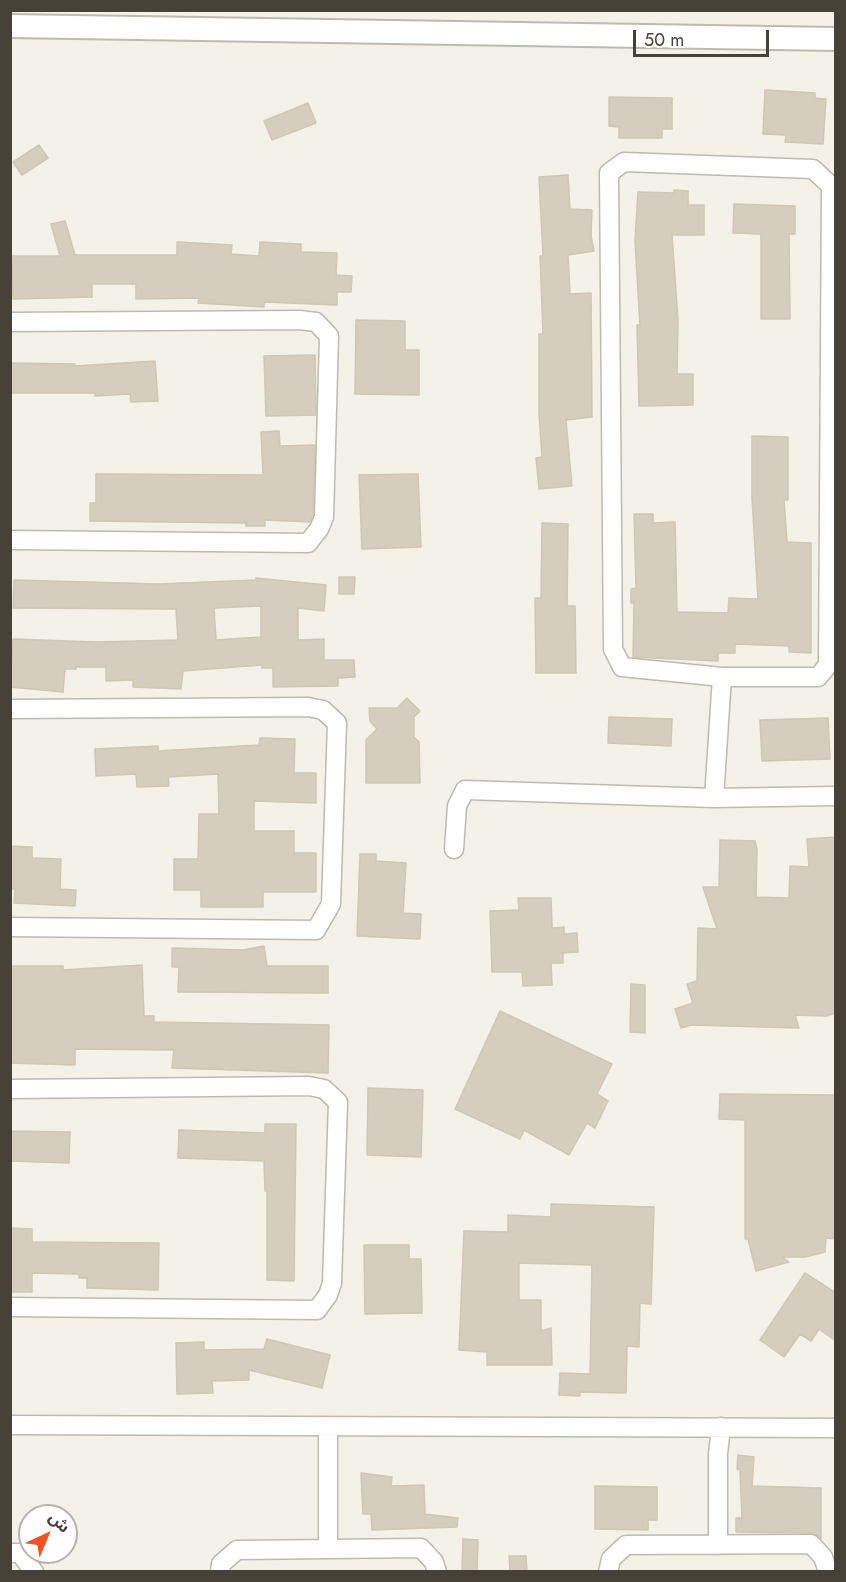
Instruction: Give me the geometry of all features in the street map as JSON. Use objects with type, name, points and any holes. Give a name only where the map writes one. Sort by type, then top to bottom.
[{"type":"street","points":[[10,26],[148,19],[836,39]]},
{"type":"street","points":[[624,162],[813,169],[831,186],[828,665],[818,677],[722,677],[622,667],[613,649],[609,173],[624,162]]},
{"type":"street","points":[[10,322],[300,320],[316,322],[329,336],[324,517],[319,529],[308,543],[10,540]]},
{"type":"street","points":[[714,798],[722,677]]},
{"type":"street","points":[[10,709],[308,707],[323,710],[337,723],[331,904],[316,930],[10,927]]},
{"type":"street","points":[[454,849],[457,807],[465,790],[714,798],[836,796]]},
{"type":"street","points":[[10,1089],[309,1086],[324,1089],[338,1102],[332,1283],[328,1295],[317,1310],[10,1307]]},
{"type":"street","points":[[10,1425],[836,1428]]},
{"type":"street","points":[[328,1426],[328,1549]]},
{"type":"street","points":[[718,1545],[718,1454],[721,1427]]},
{"type":"street","points":[[608,1572],[611,1559],[626,1545],[811,1544],[823,1557],[828,1572]]},
{"type":"street","points":[[220,1572],[221,1564],[237,1550],[422,1548],[434,1562],[437,1572]]},
{"type":"street","points":[[10,1553],[20,1553],[34,1572]]},
{"type":"building","points":[[765,90],[815,93],[815,98],[826,99],[823,144],[785,142],[786,135],[763,134]]},
{"type":"building","points":[[609,97],[672,98],[672,129],[662,129],[662,138],[619,138],[619,127],[609,126]]},
{"type":"building","points":[[308,103],[316,123],[272,140],[264,121]]},
{"type":"building","points":[[39,145],[48,158],[22,175],[13,162]]},
{"type":"building","points":[[568,175],[570,209],[592,210],[591,236],[594,251],[568,255],[570,294],[591,293],[592,417],[566,420],[572,486],[539,489],[536,458],[542,457],[539,414],[539,334],[543,334],[540,256],[543,256],[539,177]]},
{"type":"building","points":[[674,190],[688,191],[688,205],[704,205],[704,235],[672,235],[678,320],[677,374],[693,374],[693,405],[639,406],[637,325],[640,325],[635,242],[638,192],[674,193]]},
{"type":"building","points":[[734,204],[795,206],[795,234],[789,234],[790,319],[761,319],[761,234],[733,233]]},
{"type":"building","points":[[65,221],[75,255],[177,255],[177,242],[232,245],[231,254],[259,256],[260,242],[301,244],[301,252],[337,253],[336,275],[352,276],[351,292],[337,292],[337,305],[264,302],[264,307],[198,303],[199,298],[136,299],[136,284],[92,284],[92,297],[13,299],[12,256],[60,256],[51,224]]},
{"type":"building","points":[[356,320],[405,321],[405,350],[419,350],[419,395],[355,394]]},
{"type":"building","points":[[315,355],[316,415],[266,416],[264,356]]},
{"type":"building","points":[[155,361],[158,401],[131,402],[130,394],[95,396],[95,393],[11,393],[11,363],[75,364],[75,366]]},
{"type":"building","points":[[279,431],[280,446],[315,445],[313,515],[310,522],[265,520],[265,526],[246,526],[246,523],[90,521],[90,503],[96,503],[96,474],[263,475],[261,432]]},
{"type":"building","points":[[752,436],[788,437],[788,500],[784,500],[787,542],[811,543],[811,653],[789,652],[789,646],[735,644],[735,653],[718,653],[718,661],[633,657],[634,603],[631,603],[631,589],[636,588],[634,514],[653,514],[653,523],[675,522],[677,612],[728,613],[729,598],[758,599],[752,497]]},
{"type":"building","points":[[418,474],[421,547],[362,549],[359,475]]},
{"type":"building","points":[[542,523],[568,524],[567,606],[575,606],[576,673],[536,673],[535,598],[541,598]]},
{"type":"building","points":[[339,577],[355,577],[354,594],[339,594]]},
{"type":"building","points":[[256,578],[326,585],[324,611],[298,608],[298,640],[324,639],[324,660],[354,660],[355,677],[338,678],[338,686],[273,687],[273,668],[262,668],[262,665],[183,671],[181,689],[133,687],[133,680],[106,681],[106,667],[76,667],[76,669],[65,669],[63,692],[10,687],[13,639],[96,642],[178,640],[176,609],[13,608],[14,580],[158,584],[256,580]],"holes":[[[261,606],[261,637],[216,640],[214,608]]]},
{"type":"building","points":[[407,698],[420,711],[414,717],[414,737],[419,742],[420,783],[366,783],[366,740],[377,729],[370,721],[369,708],[397,708]]},
{"type":"building","points":[[609,717],[672,719],[671,746],[608,743]]},
{"type":"building","points":[[828,718],[830,759],[762,761],[760,720]]},
{"type":"building","points":[[260,738],[295,739],[294,773],[316,773],[316,803],[254,801],[254,831],[294,831],[294,853],[316,853],[316,892],[263,892],[263,907],[201,907],[201,890],[174,890],[174,859],[198,859],[199,814],[219,814],[218,774],[168,777],[169,786],[137,787],[136,774],[96,776],[95,749],[158,746],[158,751],[259,745]]},
{"type":"building","points":[[836,837],[836,1013],[826,1016],[795,1015],[799,1028],[691,1025],[681,1028],[675,1009],[693,1003],[687,984],[697,981],[698,928],[717,929],[703,887],[719,887],[720,840],[755,841],[757,850],[756,897],[789,898],[790,866],[809,867],[807,839]]},
{"type":"building","points":[[10,846],[32,847],[32,858],[61,859],[60,889],[76,890],[75,906],[14,903],[15,889],[10,889]]},
{"type":"building","points":[[360,854],[376,854],[376,861],[406,863],[403,913],[421,914],[420,939],[357,936]]},
{"type":"building","points":[[518,898],[551,898],[552,928],[564,927],[564,934],[577,933],[578,952],[563,953],[563,963],[551,963],[552,985],[523,986],[522,972],[492,972],[490,911],[519,910]]},
{"type":"building","points":[[264,946],[267,966],[328,966],[328,993],[178,992],[179,967],[172,967],[172,948],[243,950]]},
{"type":"building","points":[[142,965],[144,1016],[154,1016],[154,1022],[329,1025],[328,1073],[172,1068],[174,1050],[75,1049],[75,1065],[10,1063],[10,966],[63,966],[63,970]]},
{"type":"building","points":[[631,984],[645,985],[645,1033],[630,1032]]},
{"type":"building","points":[[500,1011],[612,1064],[597,1094],[608,1101],[595,1128],[587,1123],[569,1155],[524,1130],[520,1139],[455,1109]]},
{"type":"building","points":[[368,1088],[423,1090],[421,1157],[367,1155]]},
{"type":"building","points":[[720,1094],[836,1095],[836,1239],[826,1238],[825,1252],[805,1257],[782,1257],[789,1262],[756,1271],[748,1239],[745,1239],[745,1120],[719,1119]]},
{"type":"building","points":[[265,1124],[296,1124],[294,1281],[267,1280],[267,1191],[265,1191],[264,1161],[178,1158],[179,1130],[265,1133]]},
{"type":"building","points":[[10,1131],[70,1132],[69,1163],[10,1161]]},
{"type":"building","points":[[551,1204],[654,1207],[651,1304],[640,1303],[639,1347],[627,1346],[626,1393],[580,1392],[580,1396],[559,1395],[560,1373],[590,1374],[592,1265],[519,1263],[519,1300],[541,1300],[541,1331],[551,1328],[552,1365],[487,1365],[487,1352],[459,1350],[464,1231],[508,1232],[508,1215],[551,1217]]},
{"type":"building","points":[[10,1228],[32,1229],[32,1242],[159,1243],[158,1290],[87,1288],[87,1278],[79,1278],[79,1274],[32,1273],[32,1292],[10,1292]]},
{"type":"building","points":[[364,1245],[409,1245],[409,1259],[421,1259],[422,1313],[365,1314]]},
{"type":"building","points":[[805,1273],[836,1293],[836,1341],[819,1329],[811,1341],[800,1334],[784,1357],[760,1340]]},
{"type":"building","points":[[267,1339],[330,1355],[322,1388],[249,1370],[249,1380],[212,1381],[213,1393],[177,1394],[176,1343],[204,1342],[204,1350],[264,1349]]},
{"type":"building","points":[[738,1455],[754,1457],[752,1486],[821,1488],[821,1539],[811,1533],[736,1532],[736,1518],[742,1518],[740,1470],[737,1469]]},
{"type":"building","points":[[361,1473],[392,1477],[391,1486],[424,1485],[425,1514],[458,1518],[457,1527],[372,1530],[371,1514],[363,1514]]},
{"type":"building","points":[[595,1486],[657,1487],[657,1520],[648,1520],[648,1530],[595,1529]]},
{"type":"building","points":[[463,1539],[478,1540],[477,1572],[462,1572]]},
{"type":"building","points":[[509,1556],[526,1556],[527,1572],[510,1572]]}]
